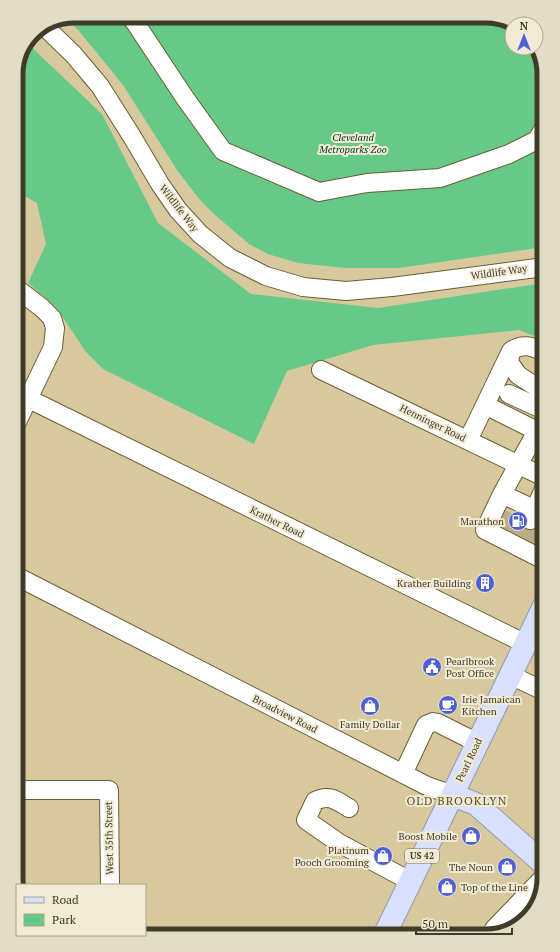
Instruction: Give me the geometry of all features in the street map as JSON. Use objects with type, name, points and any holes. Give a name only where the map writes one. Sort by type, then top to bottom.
[{"type":"main road","name":"Pearl Road","points":[[387,929],[537,621]]},
{"type":"main road","name":"Broadview Road","points":[[452,795],[476,804],[537,858]]},
{"type":"street","points":[[135,23],[185,98],[223,151],[319,192],[367,183],[440,178],[510,154],[537,140]]},
{"type":"street","name":"Wildlife Way","points":[[48,30],[73,54],[100,86],[160,184],[178,210],[195,230],[230,258],[266,276],[303,287],[346,291],[392,287],[537,267]]},
{"type":"street","points":[[23,293],[52,318],[55,328],[54,347],[23,410]]},
{"type":"street","points":[[467,440],[501,397],[511,351],[517,347],[526,345],[537,349]]},
{"type":"street","points":[[511,351],[510,362],[518,375],[537,387]]},
{"type":"street","name":"Henninger Road","points":[[321,370],[537,474]]},
{"type":"street","points":[[501,397],[537,408]]},
{"type":"street","points":[[501,397],[537,422]]},
{"type":"street","name":"Krather Road","points":[[29,398],[526,644]]},
{"type":"street","points":[[529,548],[503,534],[485,530],[511,503],[518,464],[525,455],[537,430]]},
{"type":"street","points":[[511,503],[537,518]]},
{"type":"street","name":"Broadview Road","points":[[23,580],[403,774],[427,786],[452,795]]},
{"type":"street","points":[[510,675],[537,688]]},
{"type":"street","points":[[403,774],[426,725],[433,722],[438,723],[478,743]]},
{"type":"street","name":"West 35th Street","points":[[23,790],[109,790],[110,884]]},
{"type":"street","points":[[349,808],[336,800],[327,797],[322,798],[315,801],[306,820],[339,843],[410,881]]},
{"type":"street","points":[[495,928],[537,884]]},
{"type":"green space","name":"Cleveland Metroparks Zoo","points":[[71,23],[489,23],[504,27],[504,56],[533,56],[537,68],[537,248],[399,268],[345,268],[298,263],[268,254],[249,244],[200,200],[177,170],[123,85]]},
{"type":"green space","points":[[31,47],[102,114],[158,223],[251,294],[378,308],[537,284],[537,337],[519,330],[373,345],[287,371],[254,444],[103,369],[86,352],[56,307],[28,283],[46,244],[37,203],[23,195],[23,71],[28,52]]},
{"type":"tunnel","points":[[498,399],[505,403]]},
{"type":"tunnel","points":[[505,530],[513,513]]},
{"type":"tunnel","points":[[521,538],[529,521]]},
{"type":"tunnel","points":[[533,544],[537,536]]},
{"type":"place","name":"Marathon","points":[[518,521]]},
{"type":"place","name":"Krather Building","points":[[485,583]]},
{"type":"place","name":"Pearlbrook Post Office","points":[[432,667]]},
{"type":"place","name":"Irie Jamaican Kitchen","points":[[448,705]]},
{"type":"place","name":"Family Dollar","points":[[370,706]]},
{"type":"place","name":"Boost Mobile","points":[[471,836]]},
{"type":"place","name":"Platinum Pooch Grooming","points":[[383,856]]},
{"type":"place","name":"The Noun","points":[[507,867]]},
{"type":"place","name":"Top of the Line","points":[[447,887]]},
{"type":"district","name":"OLD BROOKLYN","points":[[457,800]]}]
